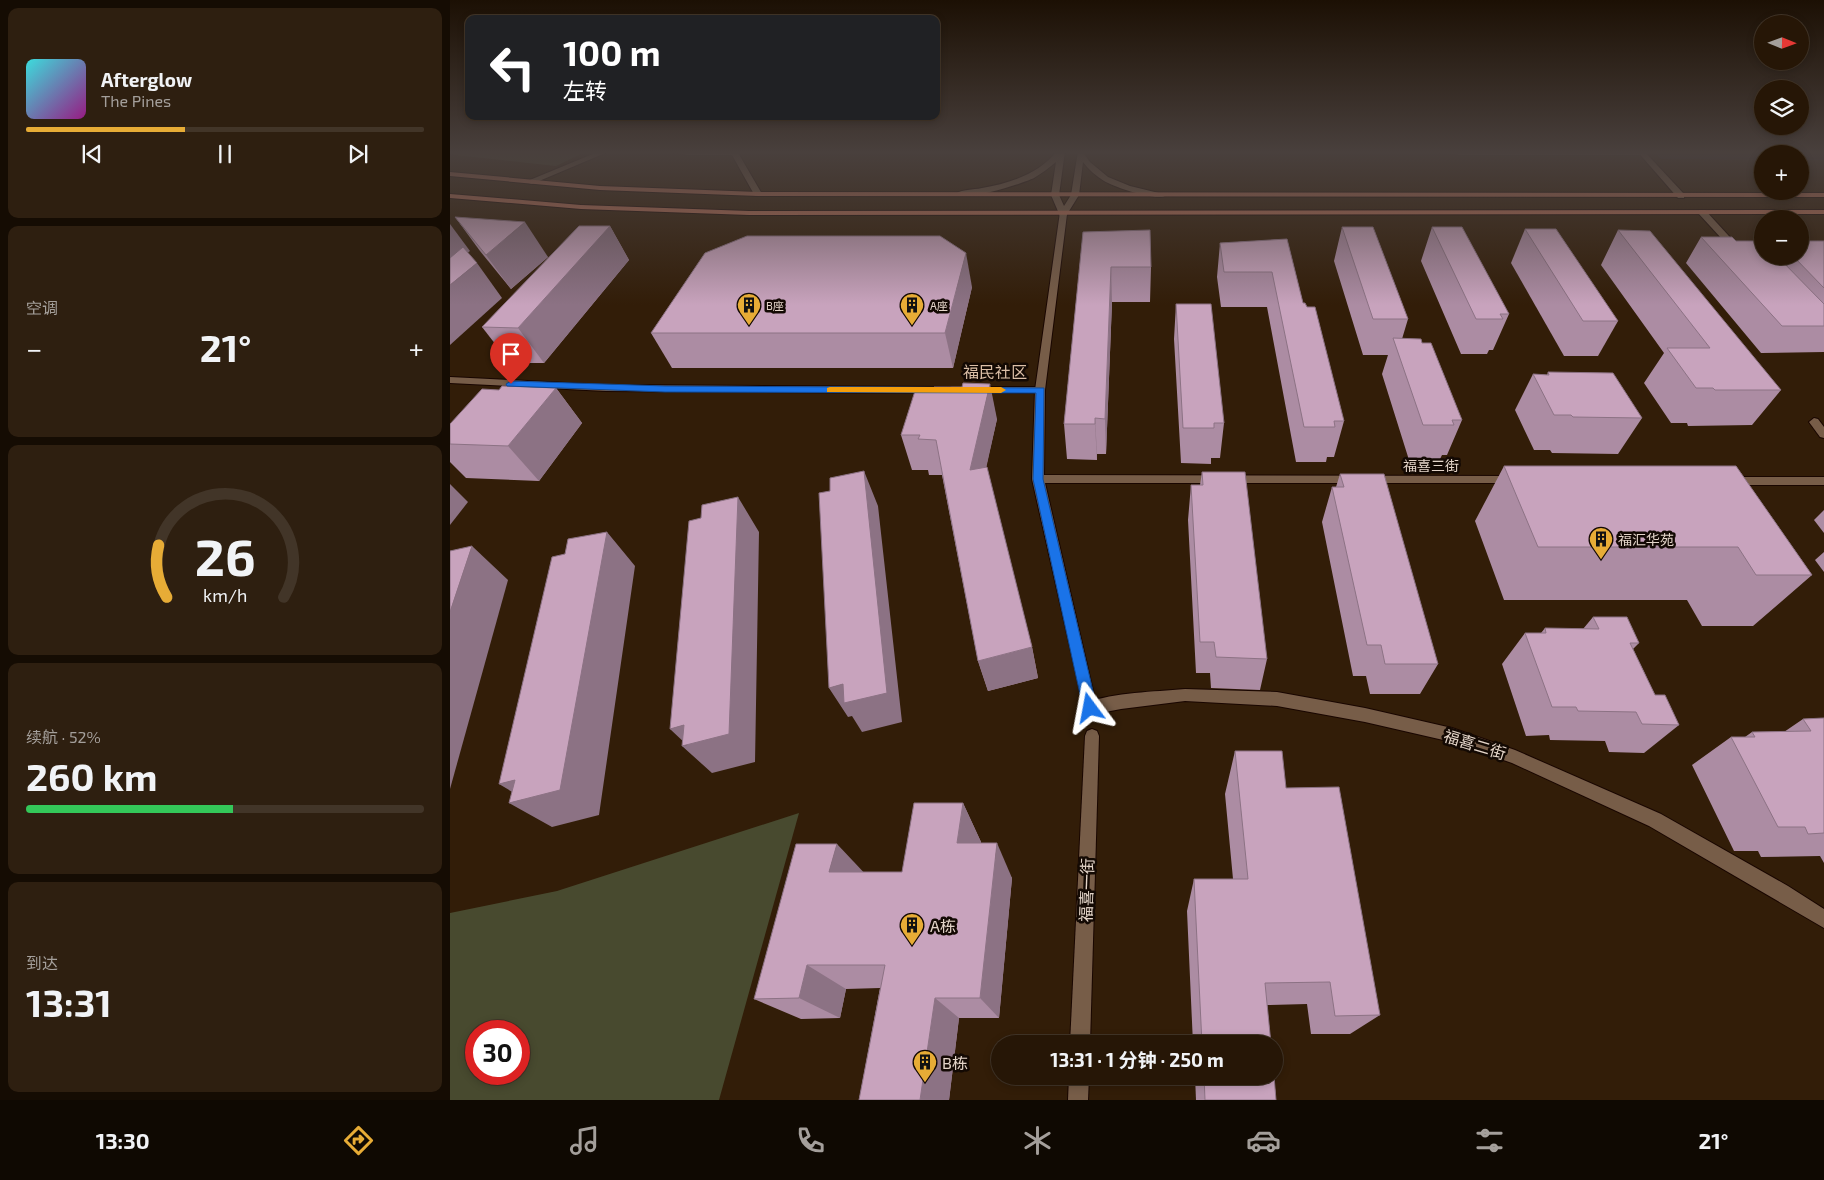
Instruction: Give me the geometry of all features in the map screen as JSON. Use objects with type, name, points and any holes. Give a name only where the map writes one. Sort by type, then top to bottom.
[{"type":"main road","points":[[514,202],[679,211],[1063,214],[1824,212]]},
{"type":"street","points":[[1058,202],[1063,214]]},
{"type":"street","points":[[1038,479],[1040,390],[1063,214],[1071,202]]},
{"type":"street","points":[[1702,212],[1741,255]]},
{"type":"street","points":[[450,380],[549,386],[665,389],[1040,390]]},
{"type":"street","points":[[1814,422],[1824,434]]},
{"type":"street","name":"福喜三街","points":[[1038,479],[1521,480]]},
{"type":"street","name":"福喜二街","points":[[1038,479],[1090,708],[1129,701],[1185,695],[1277,699],[1365,715],[1452,735],[1515,757],[1655,820],[1782,892],[1824,920]]},
{"type":"street","points":[[1716,481],[1824,481]]},
{"type":"street","name":"福喜一街","points":[[1080,1035],[1092,736]]},
{"type":"street","points":[[1078,1100],[1079,1085]]},
{"type":"green space","points":[[799,813],[719,1100],[450,1100],[450,913],[557,891]]},
{"type":"building","points":[[455,217],[525,222],[486,255]]},
{"type":"building","points":[[579,226],[610,226],[518,328],[482,327]]},
{"type":"building","points":[[1342,227],[1373,227],[1408,319],[1373,319]]},
{"type":"building","points":[[1432,227],[1462,227],[1509,314],[1500,314],[1503,319],[1476,319]]},
{"type":"building","points":[[1525,229],[1556,229],[1618,321],[1583,321]]},
{"type":"building","points":[[1150,230],[1151,267],[1111,267],[1105,419],[1095,418],[1095,424],[1064,424],[1083,232]]},
{"type":"building","points":[[1618,230],[1650,231],[1781,390],[1715,390],[1713,388],[1696,388],[1667,348],[1710,348]]},
{"type":"building","points":[[747,236],[940,236],[966,253],[945,333],[651,333],[705,253]]},
{"type":"building","points":[[1701,237],[1732,237],[1736,241],[1754,241],[1754,265],[1786,265],[1824,304],[1824,326],[1782,326]]},
{"type":"building","points":[[1287,239],[1303,303],[1307,307],[1315,307],[1344,421],[1334,421],[1335,427],[1304,427],[1272,272],[1224,272],[1220,243]]},
{"type":"building","points":[[1809,241],[1824,241],[1824,288],[1802,265],[1809,265]]},
{"type":"building","points":[[463,247],[477,263],[450,285],[450,258]]},
{"type":"building","points":[[1176,304],[1211,304],[1224,423],[1214,423],[1214,428],[1183,428]]},
{"type":"building","points":[[1393,338],[1421,339],[1422,343],[1431,343],[1462,420],[1452,420],[1454,425],[1423,425]]},
{"type":"building","points":[[1548,372],[1613,373],[1642,418],[1554,415],[1533,374],[1549,375]]},
{"type":"building","points":[[963,383],[990,384],[970,470],[987,467],[1032,647],[978,661],[936,440],[918,439],[920,435],[901,435],[915,391],[933,391],[934,387],[962,387]]},
{"type":"building","points":[[502,386],[556,388],[508,446],[450,444],[450,424],[482,389],[499,390]]},
{"type":"building","points":[[1504,466],[1736,466],[1812,575],[1756,575],[1738,547],[1538,547]]},
{"type":"building","points":[[864,471],[887,693],[844,703],[843,684],[829,688],[819,493],[830,491],[830,478]]},
{"type":"building","points":[[1202,472],[1245,472],[1267,659],[1216,657],[1214,642],[1200,642],[1191,485],[1203,485]]},
{"type":"building","points":[[1340,474],[1384,474],[1438,664],[1385,664],[1381,645],[1367,645],[1332,487],[1344,487]]},
{"type":"building","points":[[738,497],[729,734],[682,746],[684,725],[670,729],[689,521],[701,518],[702,505]]},
{"type":"building","points":[[607,532],[560,790],[509,803],[515,780],[499,784],[552,557],[565,554],[568,539]]},
{"type":"building","points":[[472,546],[450,612],[450,551]]},
{"type":"building","points":[[1593,617],[1627,617],[1639,643],[1630,643],[1655,695],[1665,695],[1679,725],[1642,724],[1636,712],[1578,711],[1576,707],[1552,707],[1525,633],[1546,633],[1545,628],[1599,629]]},
{"type":"building","points":[[1824,718],[1824,833],[1808,834],[1805,827],[1778,827],[1731,737],[1755,737],[1752,732],[1811,731],[1803,719]]},
{"type":"building","points":[[1235,751],[1282,751],[1286,788],[1339,787],[1380,1015],[1335,1016],[1330,982],[1265,983],[1270,1035],[1202,1035],[1194,879],[1248,879]]},
{"type":"building","points":[[914,803],[963,803],[957,843],[997,843],[980,998],[935,998],[920,1100],[859,1100],[885,965],[807,965],[799,998],[754,999],[796,844],[837,844],[829,872],[902,872]]},
{"type":"building","points":[[1204,1085],[1275,1085],[1276,1100],[1205,1100]]},
{"type":"slow traffic","points":[[830,390],[1001,390]]},
{"type":"place","name":"B座","points":[[749,326]]},
{"type":"place","name":"A座","points":[[912,326]]},
{"type":"place","name":"福汇华苑","points":[[1601,560]]},
{"type":"place","name":"A栋","points":[[912,946]]},
{"type":"place","name":"B栋","points":[[925,1083]]},
{"type":"district","name":"福民社区","points":[[995,371]]},
{"type":"route","points":[[511,384],[587,388],[665,389],[1040,390],[1038,479],[1090,708]]}]
